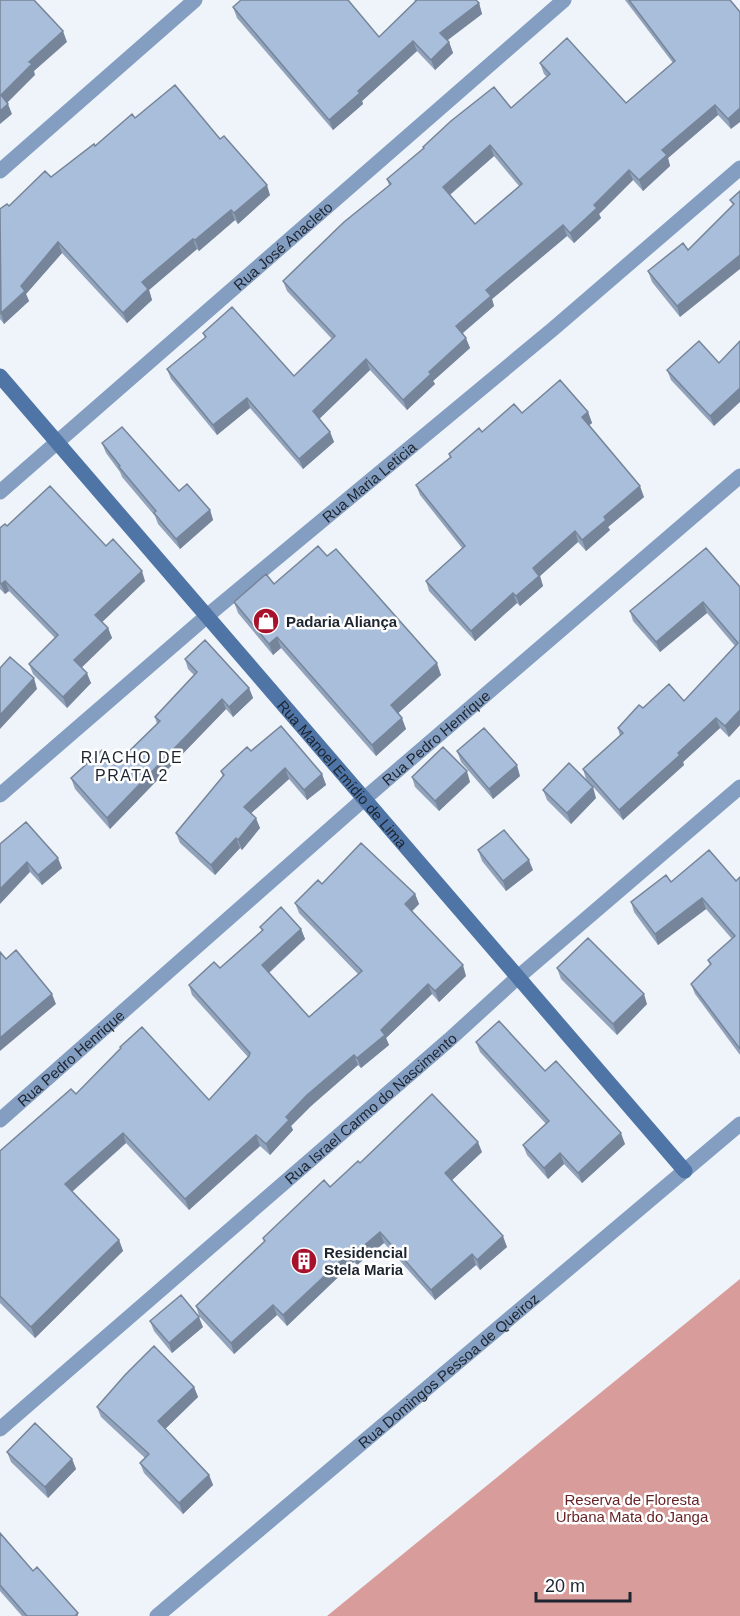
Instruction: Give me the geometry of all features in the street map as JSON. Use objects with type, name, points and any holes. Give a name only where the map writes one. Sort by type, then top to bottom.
[{"type":"street","points":[[0,171],[195,0]]},
{"type":"street","name":"Rua José Anacleto","points":[[0,492],[564,0]]},
{"type":"street","name":"Rua Maria Leticia","points":[[0,795],[207,616],[553,329],[740,168]]},
{"type":"street","name":"Rua Manoel Emídio de Lima","points":[[0,376],[685,1171]]},
{"type":"street","name":"Rua Pedro Henrique","points":[[0,1120],[364,799],[740,476]]},
{"type":"street","name":"Rua Israel Carmo do Nascimento","points":[[0,1430],[432,1056],[517,978],[740,787]]},
{"type":"street","name":"Rua Domingos Pessoa de Queiroz","points":[[157,1616],[740,1124]]},
{"type":"green space","name":"Reserva de Floresta Urbana Mata do Janga","points":[[740,1279],[740,1616],[327,1616]]},
{"type":"building","points":[[0,0],[34,0],[63,31],[29,62],[32,64],[1,95],[8,104],[0,111]]},
{"type":"building","points":[[241,0],[348,0],[379,37],[417,0],[476,0],[479,3],[440,33],[449,42],[431,60],[413,41],[329,120],[233,7]]},
{"type":"building","points":[[629,0],[730,0],[740,12],[740,108],[728,119],[715,105],[662,150],[667,155],[639,180],[629,170],[594,205],[597,208],[570,233],[563,225],[486,290],[491,296],[456,326],[466,338],[403,400],[366,359],[313,411],[330,432],[299,459],[247,398],[213,425],[167,369],[206,337],[203,333],[232,307],[294,376],[335,336],[283,281],[344,222],[391,184],[387,179],[424,148],[451,121],[494,87],[511,108],[550,74],[540,63],[567,38],[626,103],[675,61]],"holes":[[[490,145],[522,184],[475,224],[443,187]]]},
{"type":"building","points":[[175,85],[220,139],[224,136],[267,185],[234,213],[231,210],[195,240],[193,239],[142,282],[148,289],[123,313],[58,242],[21,286],[25,291],[1,313],[0,209],[7,204],[9,206],[45,171],[51,177],[94,144],[95,146],[132,114],[135,118]]},
{"type":"building","points":[[740,191],[740,255],[677,306],[648,271],[683,243],[688,250],[734,204],[730,200]]},
{"type":"building","points":[[699,341],[719,363],[740,341],[740,388],[710,416],[667,370]]},
{"type":"building","points":[[560,380],[588,412],[582,417],[640,486],[604,517],[606,520],[582,540],[575,531],[533,568],[539,576],[516,596],[513,593],[471,631],[426,581],[465,546],[416,485],[451,457],[449,454],[479,428],[482,432],[514,404],[522,413]]},
{"type":"building","points":[[122,427],[179,491],[187,484],[210,510],[176,539],[102,443]]},
{"type":"building","points":[[50,486],[106,546],[113,539],[142,571],[95,615],[108,628],[74,660],[87,673],[63,697],[29,664],[58,635],[5,581],[0,583],[0,528],[5,524],[7,526]]},
{"type":"building","points":[[318,546],[327,556],[336,549],[437,663],[391,705],[402,718],[372,745],[277,637],[269,644],[234,602],[266,574],[274,584]]},
{"type":"building","points":[[706,548],[740,587],[740,710],[725,726],[716,718],[678,753],[680,755],[619,810],[583,769],[623,733],[618,728],[639,705],[643,708],[669,684],[684,701],[738,643],[703,602],[656,642],[630,611]]},
{"type":"building","points":[[205,640],[249,688],[229,707],[222,699],[107,818],[71,778],[102,750],[115,765],[160,721],[155,717],[197,672],[185,659]]},
{"type":"building","points":[[10,657],[34,678],[0,715],[0,668]]},
{"type":"building","points":[[281,726],[322,774],[304,790],[285,768],[244,807],[256,818],[238,840],[236,838],[211,865],[176,833],[224,775],[221,771],[247,747],[251,751]]},
{"type":"building","points":[[484,728],[517,765],[489,789],[457,751]]},
{"type":"building","points":[[443,747],[467,771],[435,801],[412,777]]},
{"type":"building","points":[[569,763],[593,787],[567,813],[543,790]]},
{"type":"building","points":[[26,822],[58,858],[38,875],[27,862],[0,889],[0,844]]},
{"type":"building","points":[[504,830],[529,860],[503,881],[478,850]]},
{"type":"building","points":[[361,843],[415,894],[405,904],[463,965],[435,991],[428,984],[381,1030],[385,1035],[357,1058],[354,1055],[307,1095],[286,1117],[289,1120],[266,1144],[256,1135],[185,1199],[123,1133],[65,1184],[119,1240],[31,1327],[0,1296],[0,1151],[71,1089],[76,1094],[142,1027],[209,1100],[250,1053],[189,985],[214,962],[220,968],[263,930],[260,927],[281,907],[301,929],[262,965],[309,1017],[362,971],[295,903],[318,880],[322,884]]},
{"type":"building","points":[[709,850],[736,881],[740,877],[740,1049],[691,984],[711,964],[708,960],[735,936],[702,898],[655,934],[631,902],[666,875],[671,882]]},
{"type":"building","points":[[588,938],[644,994],[613,1024],[557,968]]},
{"type":"building","points":[[16,950],[52,994],[0,1038],[0,952],[6,959]]},
{"type":"building","points":[[499,1021],[545,1071],[556,1061],[621,1133],[578,1173],[560,1153],[544,1168],[523,1145],[549,1121],[476,1042]]},
{"type":"building","points":[[432,1094],[478,1142],[445,1173],[503,1236],[477,1260],[472,1254],[431,1290],[380,1232],[353,1255],[350,1252],[283,1315],[273,1305],[231,1343],[196,1306],[265,1241],[263,1238],[324,1180],[330,1187],[358,1161],[360,1163]]},
{"type":"building","points":[[181,1295],[199,1317],[169,1343],[150,1321]]},
{"type":"building","points":[[154,1346],[194,1387],[158,1421],[209,1475],[179,1503],[140,1463],[149,1454],[97,1407]]},
{"type":"building","points":[[35,1423],[72,1459],[45,1487],[7,1452]]},
{"type":"building","points":[[0,1533],[33,1571],[37,1567],[78,1613],[75,1616],[27,1616],[0,1585]]},
{"type":"place","name":"Padaria Aliança","points":[[266,621]]},
{"type":"place","name":"Residencial Stela Maria","points":[[304,1261]]},
{"type":"district","name":"RIACHO DE PRATA 2","points":[[132,766]]}]
